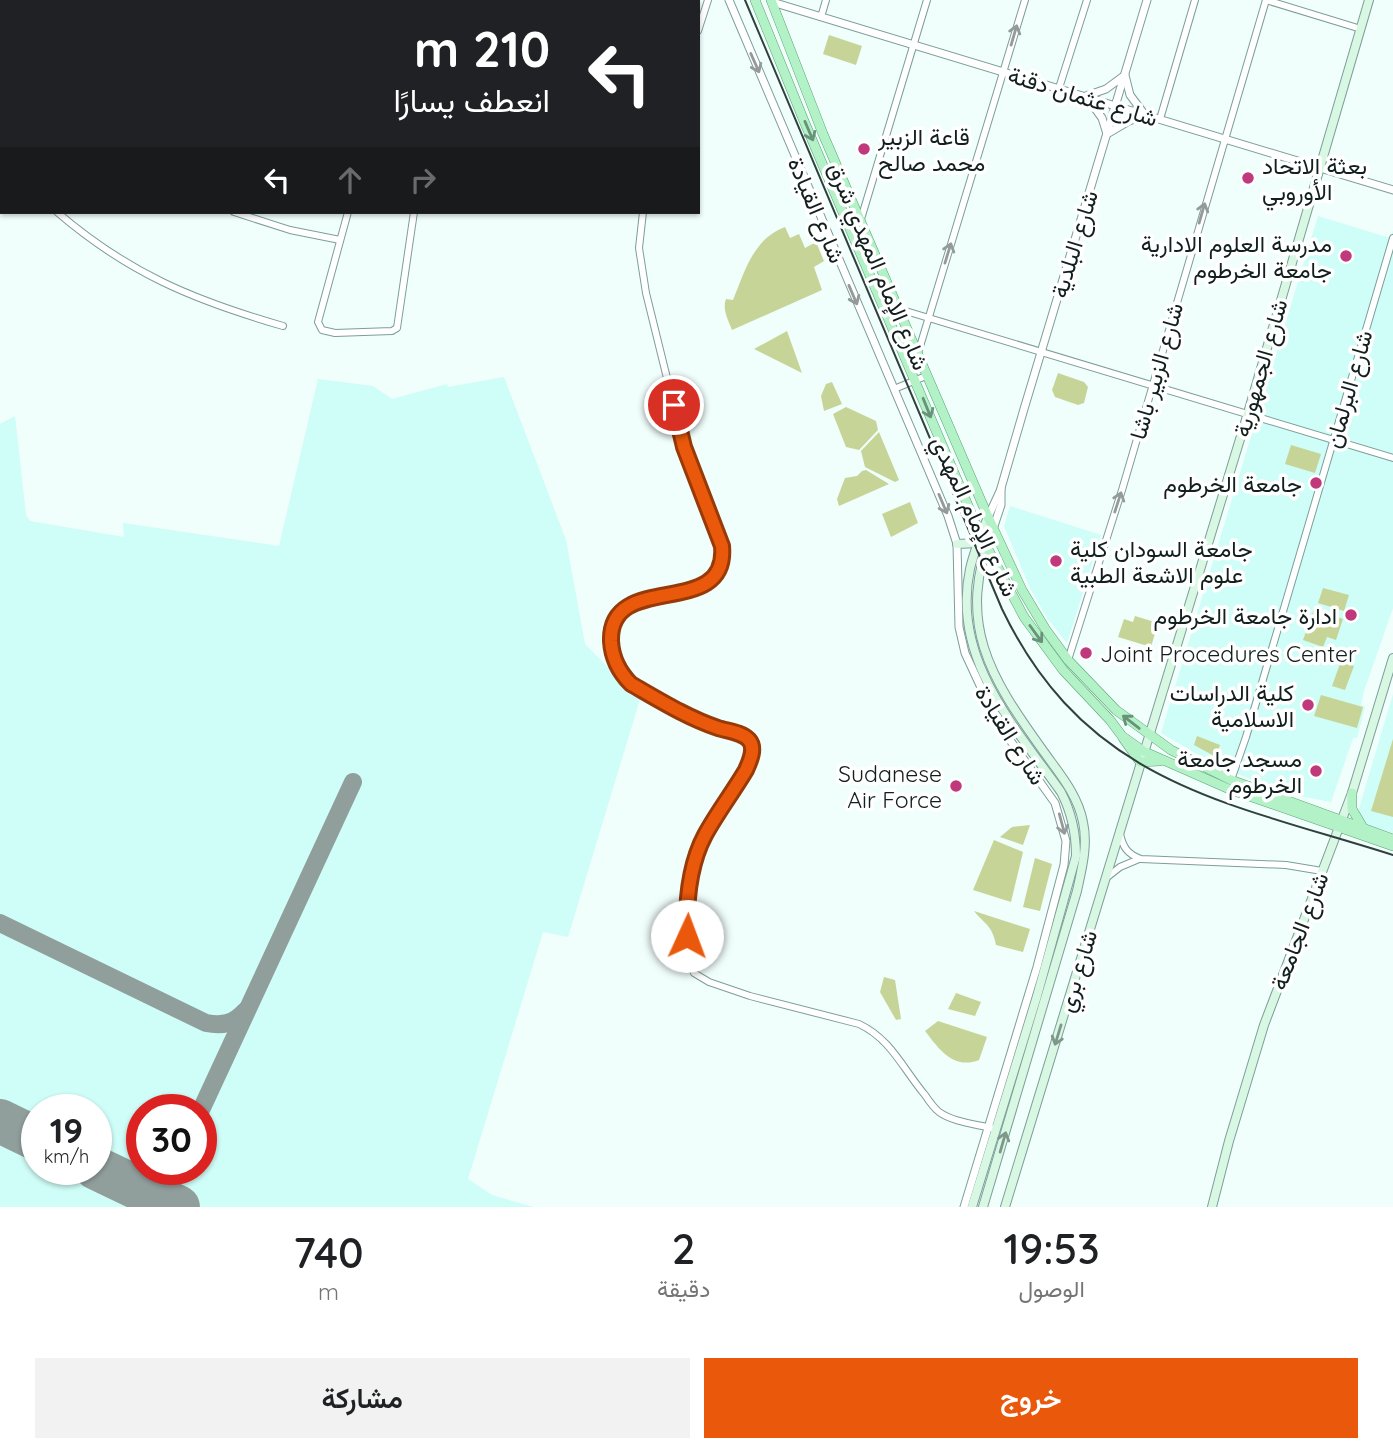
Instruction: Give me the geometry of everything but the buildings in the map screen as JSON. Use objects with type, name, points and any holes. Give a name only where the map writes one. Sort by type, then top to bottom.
[{"type":"main road","name":"شارع الإمام المهدي","points":[[755,0],[982,541],[1039,639],[1122,736],[1143,751],[1229,789],[1393,839]]},
{"type":"main road","name":"شارع الجمهورية","points":[[1150,736],[1369,0]]},
{"type":"main road","name":"شارع الإمام المهدي شرق","points":[[772,1],[823,134],[993,529]]},
{"type":"main road","points":[[957,544],[982,541],[988,517]]},
{"type":"main road","name":"شارع الإمام المهدي","points":[[993,529],[1022,590],[1045,630],[1097,693],[1150,736],[1171,750],[1231,780],[1393,846]]},
{"type":"main road","name":"شارع القيادة","points":[[972,1207],[1033,995],[1072,875],[1076,839],[1069,807],[999,707],[972,646],[968,618],[971,567],[982,541],[993,529]]},
{"type":"main road","name":"شارع القيادة","points":[[982,541],[978,615],[981,639],[1007,701],[1069,787],[1079,806],[1083,822],[1084,862],[983,1207]]},
{"type":"main road","name":"شارع الجامعة","points":[[1212,1207],[1232,1129],[1264,1025],[1352,793],[1393,658]]},
{"type":"main road","points":[[1122,736],[1140,762],[1162,761]]},
{"type":"main road","name":"شارع بري","points":[[1005,1207],[1143,751],[1150,736]]},
{"type":"main road","points":[[1352,793],[1352,809],[1363,828]]},
{"type":"street","points":[[700,25],[708,0]]},
{"type":"street","name":"شارع القيادة","points":[[729,0],[948,516],[957,544],[959,626],[965,653],[993,715],[1055,803],[1066,841],[1033,995]]},
{"type":"street","points":[[821,17],[826,0]]},
{"type":"street","points":[[860,221],[927,0]]},
{"type":"street","points":[[918,355],[1025,0]]},
{"type":"street","points":[[1059,88],[1087,0]]},
{"type":"street","name":"شارع البلدية","points":[[1001,488],[1147,0]]},
{"type":"street","points":[[1160,119],[1195,0]]},
{"type":"street","points":[[1266,0],[1361,29]]},
{"type":"street","name":"شارع الزبير باشا","points":[[1068,660],[1122,490],[1266,0]]},
{"type":"street","name":"شارع عثمان دقنة","points":[[772,1],[1393,190]]},
{"type":"street","points":[[1125,75],[1130,95],[1145,115],[1107,134],[1102,118],[1086,96],[1106,89],[1125,75]]},
{"type":"street","points":[[59,214],[101,248],[156,281],[212,304],[283,326]]},
{"type":"street","points":[[240,214],[290,230],[340,240]]},
{"type":"street","points":[[347,214],[318,322],[322,330],[335,333],[392,331],[397,328],[414,214]]},
{"type":"street","points":[[643,214],[639,248],[646,293],[684,447],[722,546],[723,557],[714,578],[705,585],[645,600],[622,610],[612,631],[613,654],[622,675],[631,684],[703,722],[743,735],[752,747],[746,770],[705,835],[694,864],[686,918],[688,955],[694,973],[709,982],[750,996],[859,1024],[874,1031],[886,1041],[915,1084],[939,1112],[953,1119],[993,1129]]},
{"type":"street","name":"شارع البرلمان","points":[[1231,780],[1393,238]]},
{"type":"street","points":[[898,309],[1393,458]]},
{"type":"street","points":[[894,389],[926,376]]},
{"type":"street","points":[[988,517],[1001,488]]},
{"type":"street","points":[[993,529],[1001,505],[1001,488]]},
{"type":"street","points":[[1119,832],[1124,848],[1141,859],[1286,865],[1322,870]]},
{"type":"street","points":[[1105,879],[1120,867],[1141,859]]},
{"type":"street","points":[[1033,995],[1046,999]]},
{"type":"street","name":"شارع القيادة","points":[[964,1207],[993,1129]]},
{"type":"shaded area","name":"جامعة الخرطوم","points":[[1318,216],[1390,238],[1393,231],[1393,608],[1364,691],[1361,705],[1365,707],[1357,738],[1353,738],[1331,802],[1294,795],[1221,768],[1161,733]]},
{"type":"shaded area","points":[[504,377],[566,540],[585,644],[640,699],[568,937],[543,932],[468,1179],[492,1195],[533,1207],[0,1207],[0,424],[15,416],[26,515],[30,521],[124,537],[123,523],[279,546],[318,379],[373,386],[392,399],[447,384],[448,387]]},
{"type":"shaded area","name":"جامعة السودان كلية علوم الاشعة الطبية","points":[[1010,506],[1101,535],[1067,643],[1047,618],[1030,588],[1004,526]]},
{"type":"shaded area","points":[[1393,694],[1393,833],[1370,826],[1358,812]]},
{"type":"green space","points":[[829,35],[862,46],[856,65],[823,54]]},
{"type":"green space","points":[[785,227],[790,238],[799,234],[805,248],[816,242],[824,261],[814,267],[822,290],[732,330],[725,311],[726,299],[733,300],[746,267],[765,239]]},
{"type":"green space","points":[[787,331],[802,373],[754,349]]},
{"type":"green space","points":[[1058,373],[1084,382],[1088,387],[1084,403],[1078,405],[1055,397],[1052,390]]},
{"type":"green space","points":[[832,382],[842,404],[824,411],[821,396],[826,384]]},
{"type":"green space","points":[[846,407],[876,421],[878,430],[859,450],[846,447],[833,414]]},
{"type":"green space","points":[[879,432],[899,480],[895,482],[865,467],[861,451]]},
{"type":"green space","points":[[1291,445],[1321,454],[1315,473],[1285,464]]},
{"type":"green space","points":[[866,470],[889,484],[839,506],[837,499],[845,478],[857,476]]},
{"type":"green space","points":[[910,502],[918,523],[891,537],[882,514]]},
{"type":"green space","points":[[1323,588],[1349,595],[1344,611],[1318,603]]},
{"type":"green space","points":[[1314,609],[1343,619],[1336,640],[1327,637],[1323,647],[1303,640]]},
{"type":"green space","points":[[1135,616],[1158,623],[1151,647],[1118,637],[1124,619],[1133,622]]},
{"type":"green space","points":[[1341,661],[1354,666],[1345,690],[1332,686]]},
{"type":"green space","points":[[1321,695],[1363,707],[1357,728],[1314,716]]},
{"type":"green space","points":[[1197,736],[1220,745],[1216,757],[1194,745]]},
{"type":"green space","points":[[1393,739],[1393,817],[1371,811]]},
{"type":"green space","points":[[1030,825],[1023,845],[1000,837],[1012,827]]},
{"type":"green space","points":[[994,840],[1023,852],[1011,902],[973,890]]},
{"type":"green space","points":[[1035,858],[1052,864],[1040,911],[1023,907]]},
{"type":"green space","points":[[974,911],[1030,929],[1023,952],[996,945],[990,928]]},
{"type":"green space","points":[[884,977],[895,980],[901,1019],[896,1020],[880,992]]},
{"type":"green space","points":[[956,993],[981,1002],[975,1016],[948,1009]]},
{"type":"green space","points":[[938,1021],[987,1037],[979,1060],[962,1062],[941,1051],[925,1031]]},
{"type":"taxiway","points":[[208,1094],[353,782]]},
{"type":"taxiway","points":[[0,923],[206,1023],[227,1023],[245,1011]]},
{"type":"taxiway","points":[[156,1207],[166,1185]]},
{"type":"runway","points":[[0,1121],[21,1131]]},
{"type":"runway","points":[[112,1176],[178,1207]]},
{"type":"railway","points":[[745,0],[1002,609],[1036,668],[1075,714],[1119,750],[1166,778],[1273,819],[1393,855]]},
{"type":"place","name":"قاعة الزبير محمد صالح","points":[[864,149]]},
{"type":"place","name":"بعثة الاتحاد الأوروبي","points":[[1248,178]]},
{"type":"place","name":"مدرسة العلوم الادارية جامعة الخرطوم","points":[[1346,256]]},
{"type":"place","name":"جامعة الخرطوم","points":[[1316,483]]},
{"type":"place","name":"جامعة السودان كلية علوم الاشعة الطبية","points":[[1056,561]]},
{"type":"place","name":"ادارة جامعة الخرطوم","points":[[1351,615]]},
{"type":"place","name":"Joint Procedures Center","points":[[1086,653]]},
{"type":"place","name":"كلية الدراسات الاسلامية","points":[[1308,705]]},
{"type":"place","name":"مسجد جامعة الخرطوم","points":[[1316,771]]},
{"type":"place","name":"Sudanese Air Force","points":[[956,786]]},
{"type":"route","points":[[674,405],[684,447],[722,546],[723,557],[714,578],[705,585],[634,603],[622,610],[612,631],[613,654],[622,675],[631,684],[703,722],[743,735],[752,747],[746,770],[698,850],[690,884],[687,936]]}]
